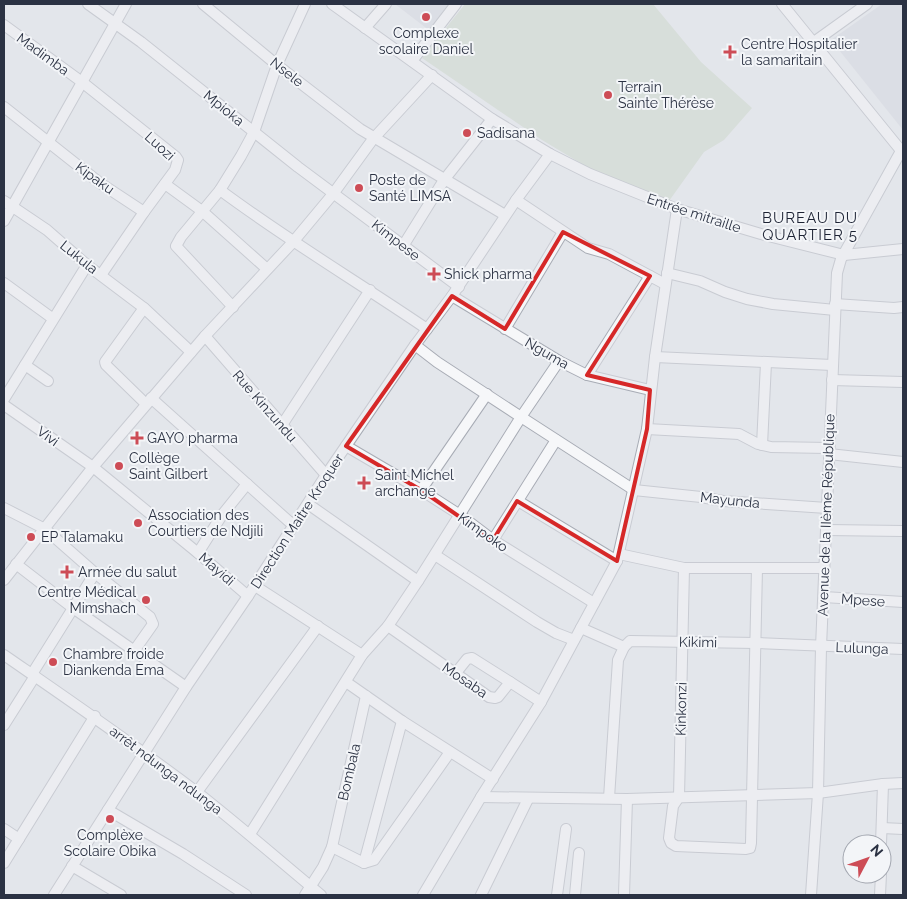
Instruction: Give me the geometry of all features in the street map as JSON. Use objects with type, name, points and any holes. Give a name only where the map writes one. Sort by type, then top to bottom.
[{"type":"street","points":[[88,4],[115,24]]},
{"type":"street","points":[[4,221],[8,204],[47,142],[126,4]]},
{"type":"street","name":"Nsele","points":[[203,4],[373,139]]},
{"type":"street","points":[[233,307],[177,248],[181,238],[220,190],[254,132],[278,65],[305,4]]},
{"type":"street","points":[[332,4],[492,119],[550,154]]},
{"type":"street","points":[[365,28],[386,4]]},
{"type":"street","points":[[412,61],[456,4]]},
{"type":"street","points":[[782,4],[902,152]]},
{"type":"street","points":[[814,42],[867,4]]},
{"type":"street","name":"Mpioka","points":[[115,24],[141,42],[333,194]]},
{"type":"street","name":"Madimba","points":[[4,25],[82,82]]},
{"type":"street","points":[[4,580],[93,467],[205,336],[293,242],[333,194],[373,139],[432,75]]},
{"type":"street","name":"Luozi","points":[[82,82],[178,160],[177,165],[165,184],[101,275]]},
{"type":"street","name":"Kipaku","points":[[4,107],[100,183],[144,212]]},
{"type":"street","points":[[403,246],[444,180],[492,119]]},
{"type":"street","points":[[373,139],[505,215]]},
{"type":"street","name":"Avenue de la IIème République","points":[[811,895],[818,793],[821,647],[837,273],[844,255],[902,152]]},
{"type":"street","name":"Direction Maitre Kroquer","points":[[54,895],[186,687],[255,586],[326,475],[415,345],[452,296],[505,215],[550,154]]},
{"type":"street","name":"Entrée mitraille","points":[[550,154],[590,174],[677,209],[761,234],[844,255]]},
{"type":"street","points":[[165,184],[202,212],[267,269]]},
{"type":"street","points":[[220,190],[293,242],[370,290],[427,329]]},
{"type":"street","name":"Kimpese","points":[[333,194],[458,287]]},
{"type":"street","points":[[516,200],[588,248],[615,256],[665,284]]},
{"type":"street","name":"Lukula","points":[[8,204],[47,230],[87,265],[144,308],[191,352]]},
{"type":"street","points":[[423,895],[481,797],[542,702],[618,558],[647,429],[650,390],[677,209]]},
{"type":"street","points":[[505,329],[563,232]]},
{"type":"street","points":[[844,255],[903,249]]},
{"type":"street","points":[[4,399],[52,318],[87,265]]},
{"type":"street","points":[[667,273],[700,282],[747,299],[773,304],[835,307],[903,307]]},
{"type":"street","points":[[587,375],[650,276]]},
{"type":"street","points":[[4,283],[52,318]]},
{"type":"street","points":[[282,425],[370,290]]},
{"type":"street","name":"Nguma","points":[[452,296],[559,361],[587,375],[650,390]]},
{"type":"street","points":[[144,308],[105,362],[106,365],[294,526]]},
{"type":"street","name":"Rue Kinzundu","points":[[205,336],[326,475]]},
{"type":"street","points":[[415,345],[437,362],[520,417],[634,490]]},
{"type":"street","points":[[655,357],[832,365]]},
{"type":"street","points":[[250,834],[362,655],[388,626],[418,582],[520,417],[559,361]]},
{"type":"street","points":[[762,445],[766,363]]},
{"type":"street","points":[[24,364],[48,381]]},
{"type":"street","points":[[832,380],[903,382]]},
{"type":"street","points":[[421,490],[487,394]]},
{"type":"street","name":"Vivi","points":[[4,405],[93,467]]},
{"type":"street","points":[[647,429],[739,434],[762,445],[771,447],[829,451],[903,462]]},
{"type":"street","points":[[493,540],[556,440]]},
{"type":"street","name":"Kimpoko","points":[[346,446],[460,514],[493,540],[594,603]]},
{"type":"street","name":"Mayidi","points":[[93,467],[248,596]]},
{"type":"street","points":[[198,553],[222,516],[247,484]]},
{"type":"street","name":"Mayunda","points":[[634,490],[723,501],[827,508]]},
{"type":"street","points":[[518,501],[618,558],[684,568],[824,568]]},
{"type":"street","points":[[308,504],[418,582]]},
{"type":"street","points":[[4,508],[44,529],[152,620],[150,628],[134,651]]},
{"type":"street","points":[[826,530],[903,532]]},
{"type":"street","points":[[435,555],[543,626],[574,640]]},
{"type":"street","points":[[16,564],[73,608],[186,687]]},
{"type":"street","name":"Kinkonzi","points":[[684,568],[679,797],[673,806],[669,838],[671,843],[676,846],[746,850],[750,848],[753,795]]},
{"type":"street","points":[[753,795],[757,568]]},
{"type":"street","points":[[4,725],[95,573]]},
{"type":"street","points":[[255,586],[362,655]]},
{"type":"street","name":"Mpese","points":[[824,597],[903,602]]},
{"type":"street","points":[[197,792],[318,626]]},
{"type":"street","name":"Mosaba","points":[[388,626],[492,698],[498,697],[510,682],[542,702]]},
{"type":"street","points":[[581,628],[624,647],[618,660],[609,798]]},
{"type":"street","name":"Kikimi","points":[[624,647],[630,641],[682,641],[821,647]]},
{"type":"street","name":"Lulunga","points":[[821,647],[903,649]]},
{"type":"street","name":"arrêt ndunga ndunga","points":[[4,655],[95,716],[197,792],[250,834],[308,891],[320,895]]},
{"type":"street","points":[[455,674],[466,659],[472,658],[510,682]]},
{"type":"street","points":[[346,682],[402,721],[493,779]]},
{"type":"street","name":"Bombala","points":[[308,891],[332,847],[366,696]]},
{"type":"street","points":[[4,863],[95,716]]},
{"type":"street","points":[[364,863],[402,721]]},
{"type":"street","points":[[332,847],[364,863],[371,862],[377,857],[450,752]]},
{"type":"street","points":[[481,797],[627,799],[818,793],[903,783]]},
{"type":"street","points":[[882,834],[883,784]]},
{"type":"street","points":[[480,895],[528,799]]},
{"type":"street","points":[[624,895],[627,799]]},
{"type":"street","points":[[108,810],[183,854],[246,895]]},
{"type":"street","points":[[882,828],[903,829]]},
{"type":"street","points":[[4,829],[19,839]]},
{"type":"street","points":[[557,895],[566,829]]},
{"type":"street","points":[[575,895],[578,853]]},
{"type":"street","points":[[72,866],[121,895]]},
{"type":"highlighted area","points":[[563,232],[650,276],[587,375],[650,390],[647,429],[617,561],[517,501],[493,540],[421,490],[346,446],[452,296],[505,329]]},
{"type":"shaded area","name":"Complexe scolaire Daniel","points":[[395,4],[451,4],[430,31]]},
{"type":"shaded area","points":[[882,4],[903,4],[903,130],[831,40]]},
{"type":"green space","name":"Terrain Sainte Thérèse","points":[[465,4],[653,4],[701,62],[752,108],[724,140],[704,152],[669,201],[597,173],[542,140],[422,58]]},
{"type":"place","name":"Complexe scolaire Daniel","points":[[426,17]]},
{"type":"place","name":"Centre Hospitalier la samaritain","points":[[730,52]]},
{"type":"place","name":"Terrain Sainte Thérèse","points":[[608,95]]},
{"type":"place","name":"Sadisana","points":[[467,133]]},
{"type":"place","name":"Poste de Santé LIMSA","points":[[359,188]]},
{"type":"place","name":"Shick pharma","points":[[434,274]]},
{"type":"place","name":"GAYO pharma","points":[[137,438]]},
{"type":"place","name":"Collège Saint Gilbert","points":[[119,466]]},
{"type":"place","name":"Saint Michel archange","points":[[364,483]]},
{"type":"place","name":"Association des Courtiers de Ndjili","points":[[138,523]]},
{"type":"place","name":"EP Talamaku","points":[[31,537]]},
{"type":"place","name":"Armée du salut","points":[[67,572]]},
{"type":"place","name":"Centre Médical Mimshach","points":[[146,600]]},
{"type":"place","name":"Chambre froide Diankenda Ema","points":[[53,662]]},
{"type":"place","name":"Complèxe Scolaire Obika","points":[[110,819]]},
{"type":"district","name":"BUREAU DU QUARTIER 5","points":[[810,226]]}]
